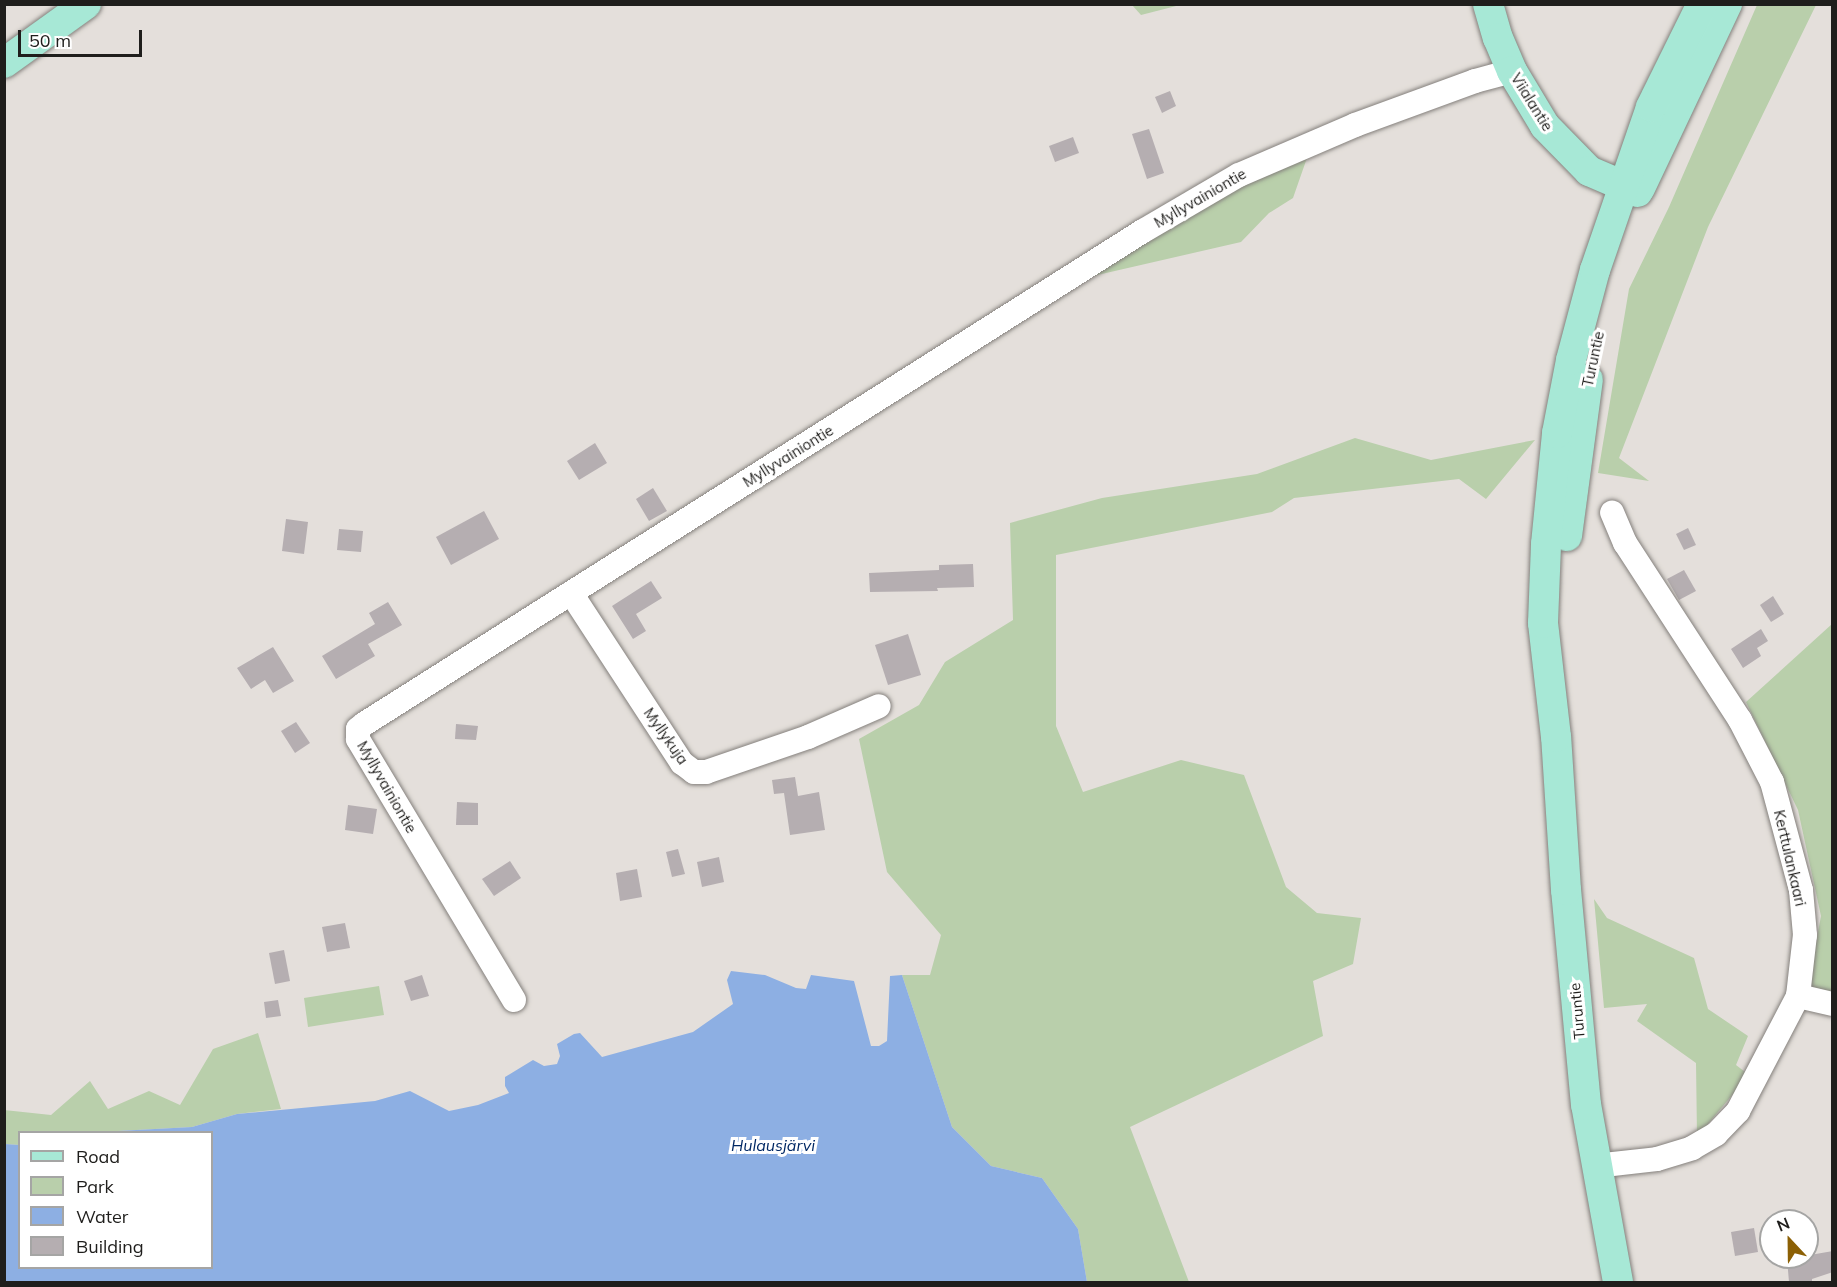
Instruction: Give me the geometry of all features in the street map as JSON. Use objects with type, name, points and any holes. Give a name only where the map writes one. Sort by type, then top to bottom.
[{"type":"main road","points":[[4,63],[86,4]]},
{"type":"main road","name":"Viialantie","points":[[1488,4],[1498,38],[1512,71],[1545,126],[1589,171],[1630,189]]},
{"type":"main road","name":"Turuntie","points":[[1630,189],[1651,107],[1702,4]]},
{"type":"main road","name":"Turuntie","points":[[1618,1282],[1595,1166],[1586,1105],[1567,902],[1556,737],[1543,623],[1553,468],[1571,360],[1595,270],[1630,189],[1726,4]]},
{"type":"street","name":"Myllyvainiontie","points":[[514,1000],[356,734],[363,724],[1143,231],[1239,175],[1355,125],[1475,81],[1512,71]]},
{"type":"street","name":"Kerttulankaari","points":[[1595,1166],[1657,1159],[1692,1148],[1716,1134],[1738,1111],[1798,996],[1805,935],[1801,890],[1772,782],[1740,720],[1625,543],[1612,513]]},
{"type":"street","name":"Myllykuja","points":[[571,593],[682,763],[694,772],[706,772],[808,737],[879,706]]},
{"type":"street","points":[[1798,996],[1833,1004]]},
{"type":"green space","points":[[1132,5],[1180,5],[1141,15]]},
{"type":"green space","points":[[1757,5],[1816,5],[1708,227],[1619,458],[1649,481],[1598,473],[1629,289],[1669,207]]},
{"type":"green space","points":[[1308,155],[1293,198],[1269,213],[1241,242],[1093,276],[1204,204]]},
{"type":"green space","points":[[1355,438],[1431,460],[1535,440],[1486,499],[1459,479],[1294,498],[1272,512],[1056,555],[1056,726],[1083,792],[1181,760],[1244,775],[1286,887],[1317,913],[1361,918],[1353,964],[1313,981],[1323,1036],[1130,1127],[1189,1282],[1087,1282],[1078,1229],[1042,1178],[991,1166],[952,1127],[902,975],[930,975],[941,935],[887,872],[859,739],[919,705],[945,662],[1013,620],[1010,523],[1102,498],[1257,474]]},
{"type":"green space","points":[[1832,624],[1832,1006],[1804,1007],[1821,916],[1798,810],[1746,702]]},
{"type":"green space","points":[[1594,899],[1607,918],[1694,958],[1708,1009],[1748,1036],[1736,1065],[1749,1075],[1697,1137],[1696,1063],[1637,1021],[1647,1004],[1604,1008]]},
{"type":"green space","points":[[379,986],[384,1015],[308,1027],[304,998]]},
{"type":"green space","points":[[258,1033],[281,1109],[237,1114],[192,1127],[118,1131],[18,1131],[18,1145],[5,1144],[4,1110],[51,1115],[90,1081],[108,1109],[149,1091],[180,1105],[213,1049]]},
{"type":"water","name":"Hulausjärvi","points":[[731,971],[765,975],[796,988],[806,989],[811,975],[854,981],[871,1046],[879,1046],[887,1041],[890,976],[902,975],[952,1127],[991,1166],[1042,1178],[1078,1229],[1087,1282],[5,1282],[5,1144],[18,1145],[18,1269],[213,1269],[213,1131],[118,1131],[192,1127],[237,1114],[375,1101],[410,1091],[449,1111],[478,1105],[509,1093],[505,1086],[505,1077],[533,1060],[544,1066],[557,1064],[560,1056],[557,1044],[574,1034],[580,1033],[602,1057],[693,1032],[733,1004],[727,980]]},
{"type":"building","points":[[1170,91],[1176,106],[1162,113],[1155,97]]},
{"type":"building","points":[[1149,129],[1164,173],[1147,179],[1132,134]]},
{"type":"building","points":[[1073,137],[1079,153],[1055,162],[1049,146]]},
{"type":"building","points":[[595,443],[607,463],[579,480],[567,461]]},
{"type":"building","points":[[653,488],[667,511],[649,521],[636,499]]},
{"type":"building","points":[[484,511],[499,539],[451,565],[436,537]]},
{"type":"building","points":[[286,519],[308,522],[304,554],[282,551]]},
{"type":"building","points":[[1688,528],[1696,545],[1684,550],[1676,534]]},
{"type":"building","points":[[339,529],[363,531],[361,552],[337,550]]},
{"type":"building","points":[[973,564],[974,587],[937,588],[938,591],[870,592],[869,573],[939,570],[939,565]]},
{"type":"building","points":[[1684,570],[1696,591],[1679,600],[1667,579]]},
{"type":"building","points":[[651,581],[662,598],[636,614],[646,631],[633,639],[612,606]]},
{"type":"building","points":[[1773,596],[1784,614],[1771,622],[1760,605]]},
{"type":"building","points":[[388,602],[402,625],[368,644],[375,656],[336,679],[322,656],[375,624],[369,613]]},
{"type":"building","points":[[1761,629],[1768,641],[1757,648],[1761,656],[1743,668],[1731,649]]},
{"type":"building","points":[[908,634],[921,675],[888,685],[875,645]]},
{"type":"building","points":[[273,647],[294,681],[273,693],[265,680],[251,689],[237,668]]},
{"type":"building","points":[[296,722],[310,743],[295,753],[281,731]]},
{"type":"building","points":[[456,724],[478,726],[476,740],[455,739]]},
{"type":"building","points":[[795,777],[798,796],[819,792],[825,830],[790,835],[784,793],[774,794],[772,780]]},
{"type":"building","points":[[457,802],[478,803],[478,825],[456,825]]},
{"type":"building","points":[[348,805],[377,809],[373,834],[345,830]]},
{"type":"building","points":[[678,849],[685,874],[672,877],[666,852]]},
{"type":"building","points":[[719,857],[724,882],[702,887],[697,862]]},
{"type":"building","points":[[510,861],[521,878],[494,896],[482,879]]},
{"type":"building","points":[[637,869],[642,897],[620,901],[616,873]]},
{"type":"building","points":[[345,923],[350,948],[327,952],[322,927]]},
{"type":"building","points":[[284,950],[290,981],[275,984],[269,953]]},
{"type":"building","points":[[422,975],[429,996],[411,1001],[404,981]]},
{"type":"building","points":[[278,1000],[281,1016],[266,1018],[264,1002]]},
{"type":"building","points":[[1754,1228],[1758,1252],[1735,1256],[1731,1232]]},
{"type":"building","points":[[1833,1251],[1833,1272],[1812,1279],[1812,1282],[1789,1282],[1788,1269],[1819,1269],[1819,1253]]}]
